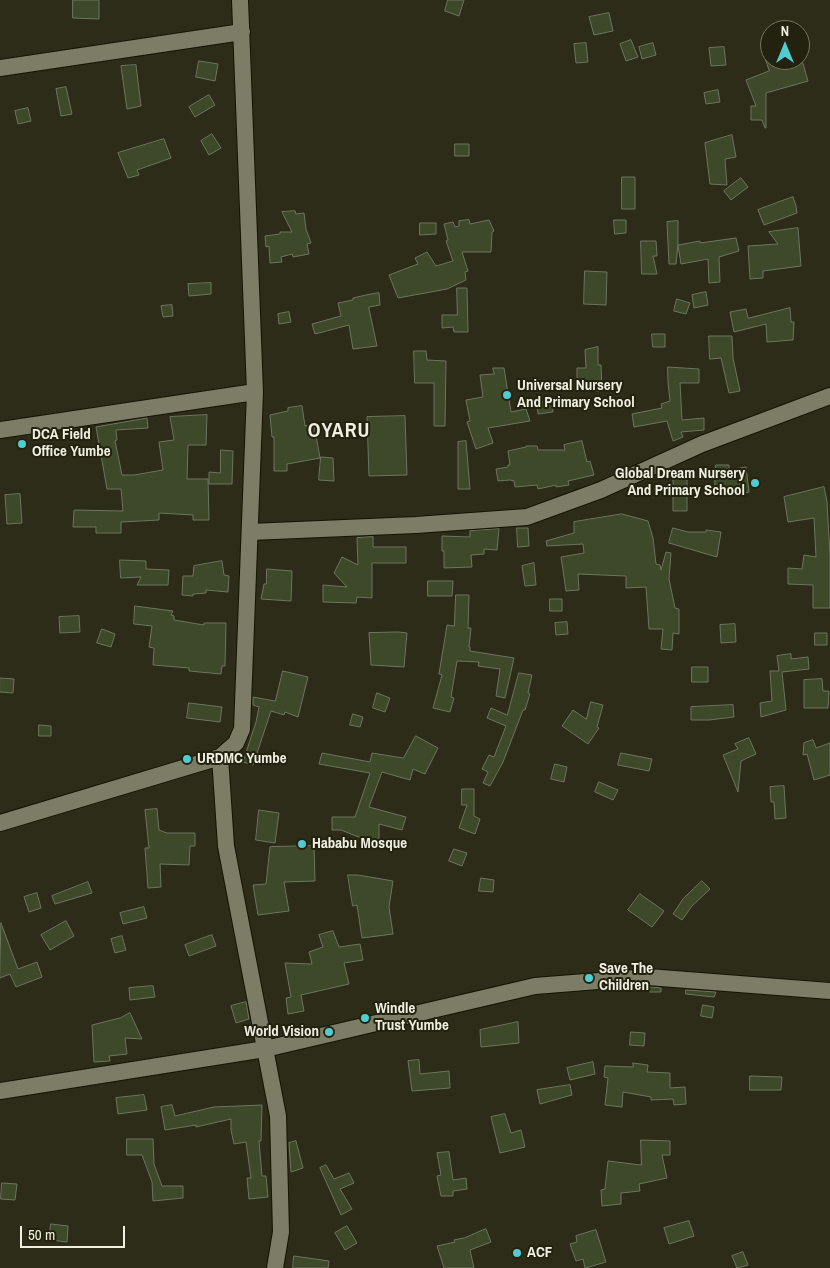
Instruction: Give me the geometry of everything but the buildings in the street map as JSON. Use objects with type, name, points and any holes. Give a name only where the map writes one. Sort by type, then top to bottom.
[{"type":"street","points":[[0,823],[220,757],[236,743],[242,728],[255,392],[240,0]]},
{"type":"street","points":[[0,68],[242,32]]},
{"type":"street","points":[[0,430],[255,392]]},
{"type":"street","points":[[250,532],[416,525],[527,517],[601,490],[702,444],[830,396]]},
{"type":"street","points":[[220,757],[226,846],[278,1116],[281,1232],[275,1268]]},
{"type":"street","points":[[0,1091],[265,1048],[535,986],[648,977],[830,991]]},
{"type":"place","name":"Universal Nursery And Primary School","points":[[507,395]]},
{"type":"place","name":"DCA Field Office Yumbe","points":[[22,444]]},
{"type":"place","name":"Global Dream Nursery And Primary School","points":[[755,483]]},
{"type":"place","name":"URDMC Yumbe","points":[[187,759]]},
{"type":"place","name":"Hababu Mosque","points":[[302,844]]},
{"type":"place","name":"Save The Children","points":[[589,978]]},
{"type":"place","name":"Windle Trust Yumbe","points":[[365,1018]]},
{"type":"place","name":"World Vision","points":[[329,1032]]},
{"type":"place","name":"ACF","points":[[517,1253]]},
{"type":"district","name":"OYARU","points":[[339,432]]}]
